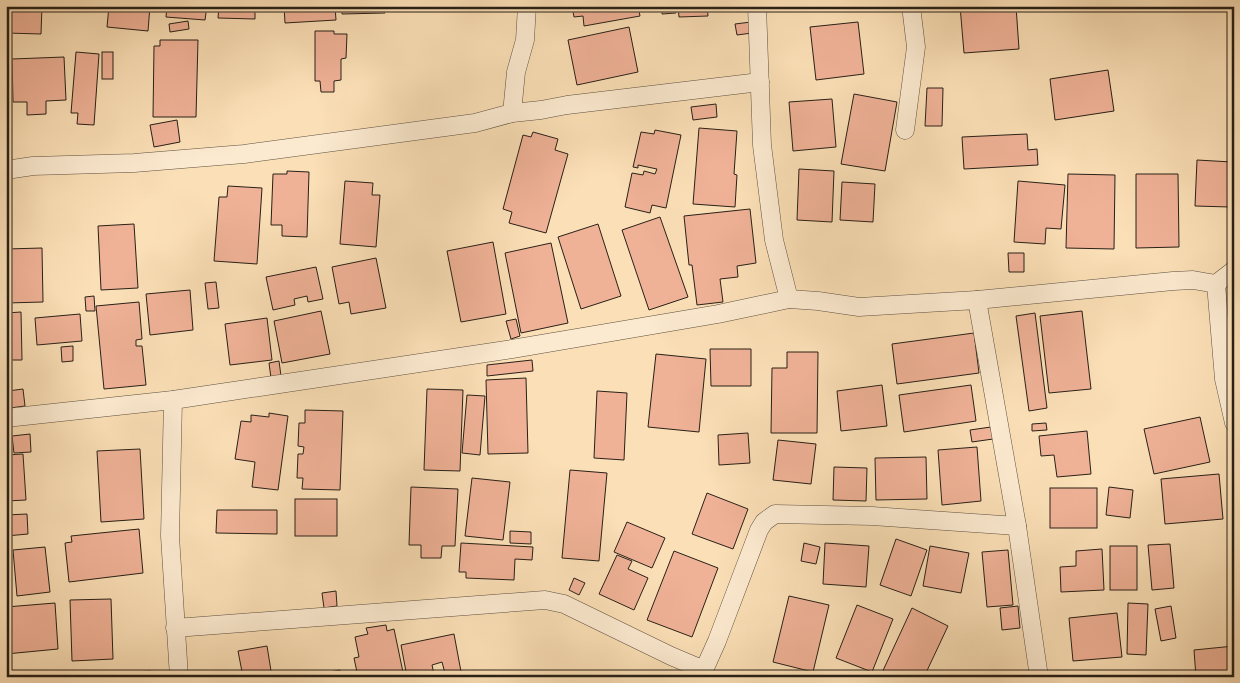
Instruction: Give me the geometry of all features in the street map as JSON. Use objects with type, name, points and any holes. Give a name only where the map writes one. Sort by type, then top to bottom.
[{"type":"street","points":[[512,113],[516,72],[525,40],[527,6]]},
{"type":"street","points":[[756,6],[762,145],[774,240],[789,299]]},
{"type":"street","points":[[905,130],[916,47],[911,6]]},
{"type":"street","points":[[6,170],[33,166],[134,163],[244,154],[475,123],[512,113],[567,105],[760,82]]},
{"type":"street","points":[[6,418],[173,400],[512,349],[718,314],[789,299],[818,301],[859,308],[977,300],[1173,280],[1193,280],[1216,284],[1234,270]]},
{"type":"street","points":[[1216,284],[1224,379],[1234,423]]},
{"type":"street","points":[[977,300],[1017,526],[1038,677]]},
{"type":"street","points":[[173,400],[170,536],[178,677]]},
{"type":"street","points":[[176,628],[545,600],[564,604],[704,670],[759,530],[764,522],[775,514],[872,516],[1017,526]]},
{"type":"building","points":[[6,6],[42,6],[41,34],[6,33]]},
{"type":"building","points":[[109,6],[150,6],[148,31],[107,27]]},
{"type":"building","points":[[167,6],[207,6],[205,20],[166,17]]},
{"type":"building","points":[[219,6],[255,6],[255,19],[218,18]]},
{"type":"building","points":[[284,6],[335,6],[336,20],[285,23]]},
{"type":"building","points":[[342,6],[385,6],[385,13],[342,14]]},
{"type":"building","points":[[572,6],[638,6],[640,16],[584,26],[583,16],[574,17]]},
{"type":"building","points":[[662,6],[675,6],[676,13],[662,14]]},
{"type":"building","points":[[678,6],[707,6],[708,16],[679,17]]},
{"type":"building","points":[[960,6],[1016,6],[1019,49],[964,53]]},
{"type":"building","points":[[188,21],[189,29],[170,32],[169,24]]},
{"type":"building","points":[[751,22],[752,33],[737,35],[735,24]]},
{"type":"building","points":[[858,22],[864,74],[816,80],[810,27]]},
{"type":"building","points":[[629,27],[638,72],[577,85],[568,40]]},
{"type":"building","points":[[315,31],[334,31],[334,34],[347,34],[346,58],[341,59],[341,80],[334,81],[334,92],[321,92],[320,81],[315,81]]},
{"type":"building","points":[[160,40],[198,40],[196,117],[153,117],[154,46],[160,46]]},
{"type":"building","points":[[76,52],[99,54],[94,125],[77,124],[78,113],[71,113]]},
{"type":"building","points":[[102,52],[113,52],[113,79],[102,79]]},
{"type":"building","points":[[64,57],[66,100],[46,101],[46,114],[27,115],[27,102],[13,102],[12,59]]},
{"type":"building","points":[[1108,70],[1114,111],[1055,120],[1050,79]]},
{"type":"building","points":[[927,88],[943,88],[942,126],[925,126]]},
{"type":"building","points":[[854,94],[897,102],[885,171],[841,164]]},
{"type":"building","points":[[832,99],[836,147],[793,151],[789,102]]},
{"type":"building","points":[[716,104],[717,117],[693,120],[691,107]]},
{"type":"building","points":[[177,120],[180,142],[154,147],[150,125]]},
{"type":"building","points":[[699,128],[737,131],[734,174],[737,175],[735,207],[693,204]]},
{"type":"building","points":[[655,130],[681,135],[666,208],[652,205],[650,213],[625,207],[632,173],[643,175],[644,171],[655,174],[657,169],[638,165],[638,168],[633,167],[641,132],[654,134]]},
{"type":"building","points":[[533,132],[558,139],[555,150],[568,154],[546,233],[509,223],[512,212],[503,209],[523,135],[531,137]]},
{"type":"building","points":[[1027,134],[1028,150],[1037,149],[1038,165],[964,169],[962,137]]},
{"type":"building","points":[[1197,160],[1232,162],[1230,207],[1195,206]]},
{"type":"building","points":[[799,169],[834,171],[832,222],[797,220]]},
{"type":"building","points":[[287,171],[309,172],[307,237],[282,236],[282,225],[271,225],[273,174],[287,174]]},
{"type":"building","points":[[1068,174],[1115,175],[1114,249],[1066,248]]},
{"type":"building","points":[[1136,174],[1178,174],[1179,247],[1136,248]]},
{"type":"building","points":[[345,181],[373,183],[372,195],[380,195],[376,247],[340,244]]},
{"type":"building","points":[[1018,181],[1065,185],[1061,229],[1046,228],[1045,244],[1014,242]]},
{"type":"building","points":[[842,182],[875,184],[873,222],[840,220]]},
{"type":"building","points":[[228,186],[262,188],[257,264],[214,261],[219,197],[227,197]]},
{"type":"building","points":[[750,209],[756,263],[737,266],[738,277],[720,279],[723,302],[697,305],[692,265],[689,265],[684,216]]},
{"type":"building","points":[[660,217],[688,297],[649,310],[622,230]]},
{"type":"building","points":[[134,224],[138,288],[101,290],[98,226]]},
{"type":"building","points":[[598,224],[621,296],[581,309],[558,237]]},
{"type":"building","points":[[493,242],[506,314],[461,322],[447,251]]},
{"type":"building","points":[[551,243],[568,323],[521,333],[505,253]]},
{"type":"building","points":[[42,248],[43,302],[6,303],[6,249]]},
{"type":"building","points":[[1008,253],[1024,253],[1024,272],[1009,272]]},
{"type":"building","points":[[376,258],[386,308],[351,314],[349,302],[339,304],[332,267]]},
{"type":"building","points":[[316,267],[323,299],[308,302],[307,296],[294,299],[295,305],[273,310],[266,277]]},
{"type":"building","points":[[216,282],[219,308],[208,309],[205,283]]},
{"type":"building","points":[[190,290],[193,330],[150,335],[146,294]]},
{"type":"building","points":[[94,296],[95,311],[86,311],[85,297]]},
{"type":"building","points":[[139,302],[142,339],[136,340],[136,346],[142,346],[146,385],[104,389],[96,306]]},
{"type":"building","points":[[321,311],[330,354],[282,363],[274,321]]},
{"type":"building","points":[[1082,311],[1091,389],[1049,393],[1040,316]]},
{"type":"building","points":[[21,312],[22,360],[6,360],[6,313]]},
{"type":"building","points":[[1035,313],[1047,408],[1029,411],[1016,316]]},
{"type":"building","points":[[80,314],[82,341],[37,345],[35,318]]},
{"type":"building","points":[[267,318],[272,360],[230,365],[225,324]]},
{"type":"building","points":[[516,319],[520,336],[511,339],[506,321]]},
{"type":"building","points":[[974,333],[979,373],[897,384],[892,344]]},
{"type":"building","points":[[73,346],[73,361],[62,362],[61,347]]},
{"type":"building","points":[[710,349],[751,349],[751,386],[711,386]]},
{"type":"building","points":[[787,352],[818,352],[817,433],[771,433],[772,368],[787,368]]},
{"type":"building","points":[[656,354],[706,359],[699,432],[648,427]]},
{"type":"building","points":[[532,360],[533,371],[487,376],[487,365]]},
{"type":"building","points":[[279,361],[281,376],[271,378],[269,363]]},
{"type":"building","points":[[526,378],[528,453],[488,454],[486,380]]},
{"type":"building","points":[[882,385],[887,426],[841,431],[837,391]]},
{"type":"building","points":[[971,385],[976,421],[904,432],[899,395]]},
{"type":"building","points":[[23,389],[25,406],[10,408],[8,391]]},
{"type":"building","points":[[427,389],[463,390],[460,471],[424,470]]},
{"type":"building","points":[[597,391],[627,393],[624,460],[594,458]]},
{"type":"building","points":[[467,395],[485,396],[480,455],[462,453]]},
{"type":"building","points":[[305,410],[343,411],[340,490],[302,489],[303,478],[297,478],[298,454],[303,454],[304,447],[298,446],[299,423],[305,423]]},
{"type":"building","points":[[269,413],[288,416],[278,490],[252,487],[255,462],[235,459],[241,421],[251,422],[251,415],[269,417]]},
{"type":"building","points":[[1200,417],[1210,462],[1154,474],[1144,429]]},
{"type":"building","points":[[1046,423],[1047,430],[1032,431],[1032,424]]},
{"type":"building","points":[[991,427],[993,439],[972,442],[970,430]]},
{"type":"building","points":[[1087,431],[1091,474],[1057,477],[1054,455],[1041,456],[1039,436]]},
{"type":"building","points":[[748,433],[750,463],[719,465],[718,435]]},
{"type":"building","points":[[30,434],[31,452],[14,453],[12,436]]},
{"type":"building","points":[[778,440],[816,444],[811,484],[773,480]]},
{"type":"building","points":[[977,447],[981,501],[942,505],[938,450]]},
{"type":"building","points":[[140,449],[144,519],[101,522],[97,451]]},
{"type":"building","points":[[23,454],[26,500],[6,501],[6,455]]},
{"type":"building","points":[[926,457],[927,499],[876,500],[875,458]]},
{"type":"building","points":[[834,467],[867,468],[866,501],[833,500]]},
{"type":"building","points":[[570,470],[607,473],[599,561],[562,558]]},
{"type":"building","points":[[1219,474],[1223,519],[1165,524],[1161,479]]},
{"type":"building","points":[[472,478],[510,482],[503,540],[465,536]]},
{"type":"building","points":[[411,487],[458,489],[455,546],[442,546],[441,558],[421,558],[421,545],[409,545]]},
{"type":"building","points":[[1109,487],[1133,490],[1130,518],[1106,515]]},
{"type":"building","points":[[1050,488],[1097,488],[1097,528],[1050,528]]},
{"type":"building","points":[[707,493],[748,509],[733,549],[692,534]]},
{"type":"building","points":[[295,499],[337,499],[337,536],[295,536]]},
{"type":"building","points":[[217,510],[277,510],[277,534],[216,533]]},
{"type":"building","points":[[27,514],[28,534],[6,536],[6,515]]},
{"type":"building","points":[[627,522],[665,538],[652,568],[614,552]]},
{"type":"building","points":[[139,529],[143,573],[69,582],[65,543],[72,542],[71,536]]},
{"type":"building","points":[[510,531],[531,532],[531,544],[510,543]]},
{"type":"building","points":[[896,539],[927,550],[911,596],[880,585]]},
{"type":"building","points":[[461,543],[533,547],[532,560],[515,559],[514,580],[466,578],[466,572],[459,572]]},
{"type":"building","points":[[804,543],[820,547],[816,564],[801,561]]},
{"type":"building","points":[[825,543],[869,546],[866,587],[823,584]]},
{"type":"building","points":[[1170,544],[1174,588],[1152,590],[1148,545]]},
{"type":"building","points":[[930,546],[969,553],[961,593],[923,586]]},
{"type":"building","points":[[1110,546],[1137,546],[1137,590],[1110,590]]},
{"type":"building","points":[[45,547],[50,592],[17,596],[13,550]]},
{"type":"building","points":[[1102,549],[1104,590],[1061,592],[1060,567],[1076,566],[1076,551]]},
{"type":"building","points":[[1008,550],[1013,605],[987,607],[982,552]]},
{"type":"building","points":[[674,551],[718,568],[692,637],[647,620]]},
{"type":"building","points":[[617,555],[632,561],[628,569],[648,578],[634,610],[599,594]]},
{"type":"building","points":[[574,578],[585,583],[579,595],[569,590]]},
{"type":"building","points":[[336,591],[337,606],[324,608],[322,593]]},
{"type":"building","points":[[789,596],[829,605],[813,672],[773,662]]},
{"type":"building","points":[[111,599],[113,659],[72,661],[70,600]]},
{"type":"building","points":[[55,603],[58,649],[6,654],[6,607]]},
{"type":"building","points":[[1128,603],[1148,604],[1146,655],[1127,654]]},
{"type":"building","points":[[857,605],[893,619],[872,672],[836,658]]},
{"type":"building","points":[[1018,606],[1020,628],[1002,630],[1000,608]]},
{"type":"building","points":[[1171,606],[1176,638],[1161,641],[1155,609]]},
{"type":"building","points":[[912,608],[948,626],[924,677],[880,677]]},
{"type":"building","points":[[1117,613],[1122,657],[1073,661],[1069,618]]},
{"type":"building","points":[[386,625],[387,631],[394,629],[404,677],[358,677],[354,658],[359,657],[355,637],[368,634],[366,628]]},
{"type":"building","points":[[454,634],[462,677],[446,677],[442,662],[432,665],[434,674],[440,673],[441,677],[407,677],[401,645]]},
{"type":"building","points":[[267,646],[272,677],[243,677],[238,651]]},
{"type":"building","points":[[1234,646],[1234,675],[1196,677],[1194,650]]},
{"type":"building","points":[[340,670],[341,677],[301,677]]},
{"type":"building","points":[[151,671],[151,677],[77,677],[77,675]]}]
